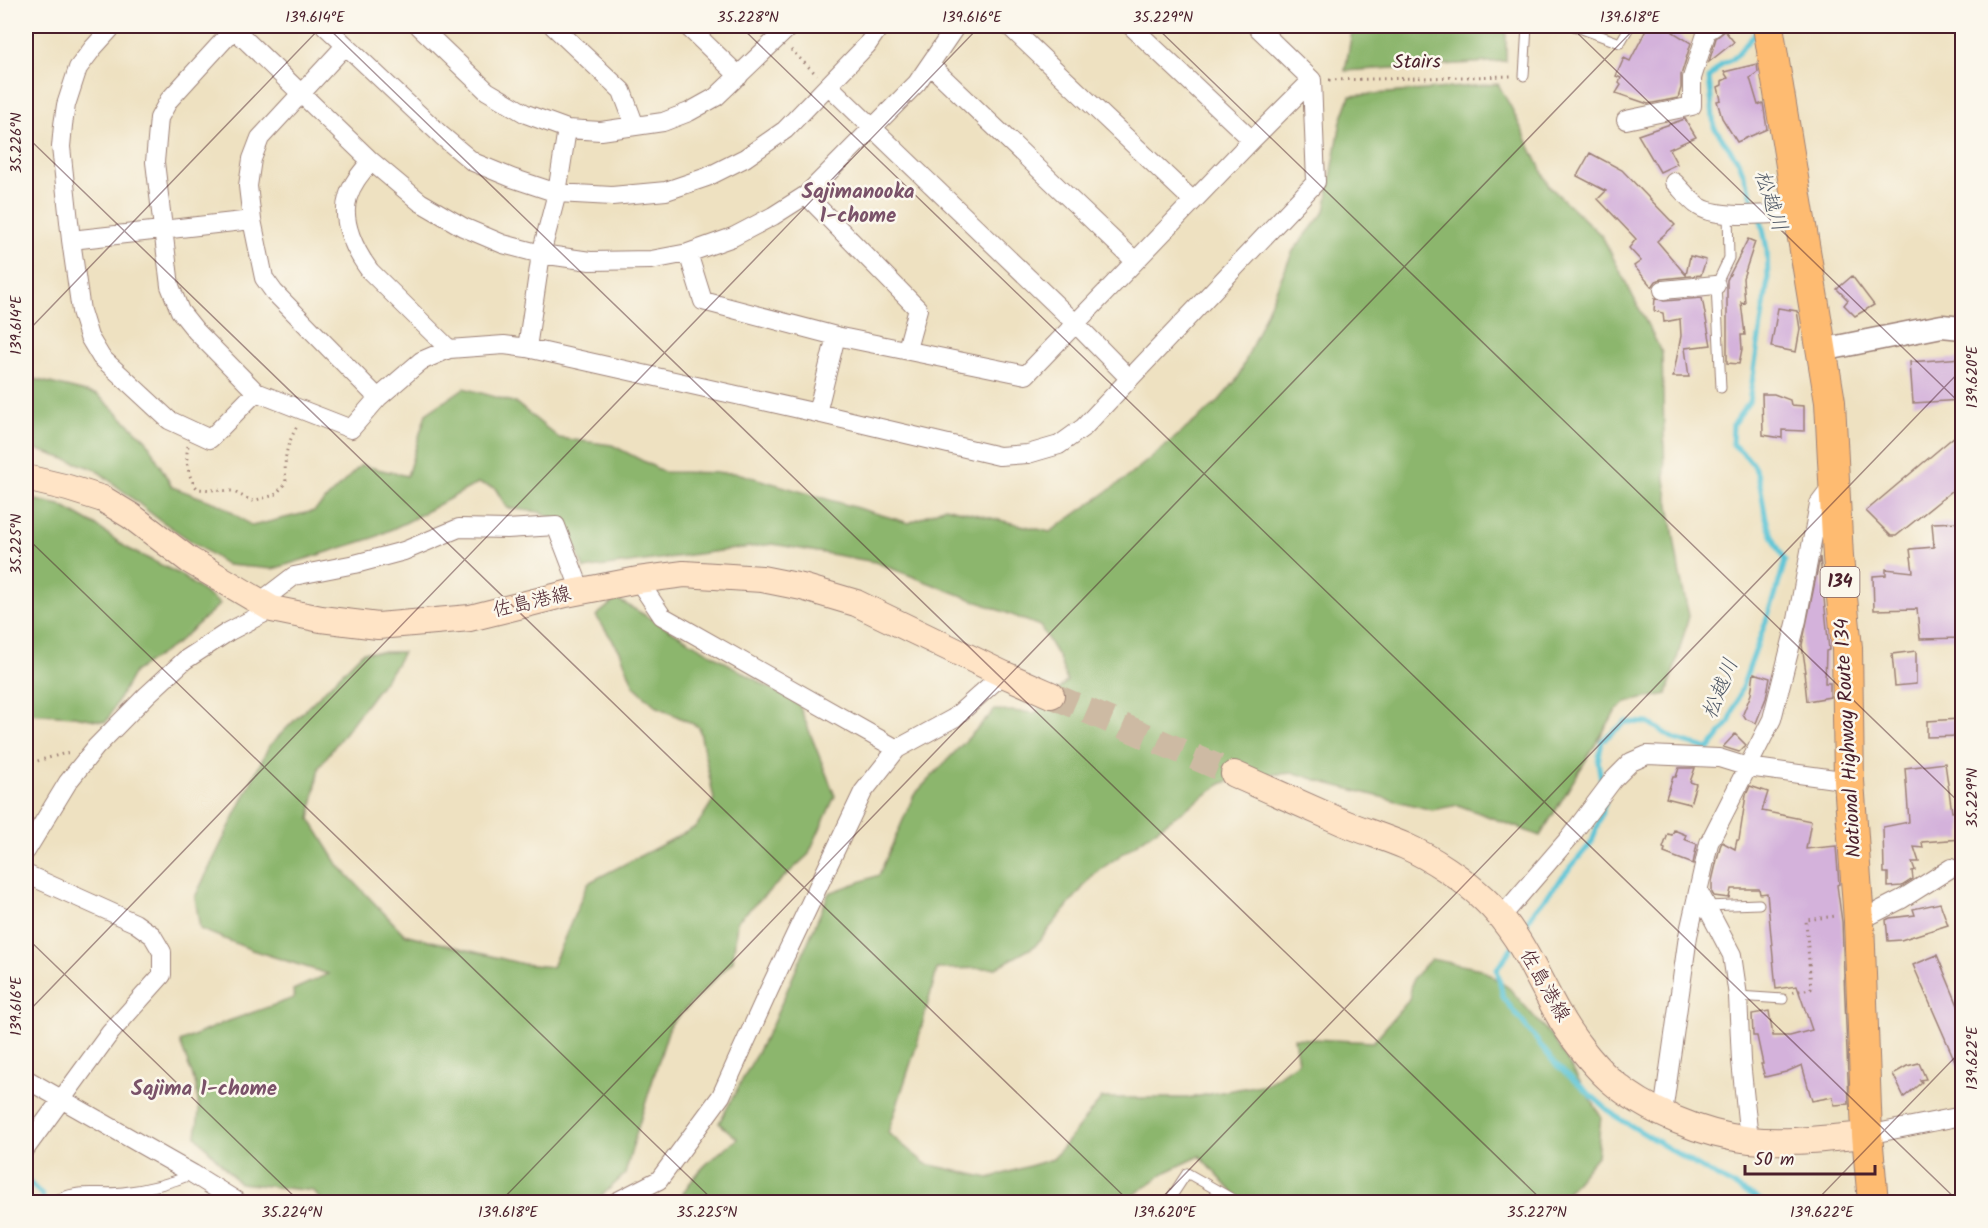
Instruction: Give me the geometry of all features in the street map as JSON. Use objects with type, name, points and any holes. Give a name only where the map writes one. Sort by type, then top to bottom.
[{"type":"highway","name":"National Highway Route 134","points":[[1771,31],[1786,213],[1821,350],[1830,402],[1838,557],[1846,648],[1867,1135],[1874,1203]]},
{"type":"main road","name":"佐島港線","points":[[26,478],[68,488],[103,500],[131,516],[189,560],[266,606],[321,619],[378,626],[470,618],[581,591],[638,580],[684,574],[762,579],[802,587],[856,603],[1003,674],[1051,694]]},
{"type":"main road","name":"佐島港線","points":[[1234,774],[1344,823],[1407,847],[1453,874],[1483,897],[1505,920],[1529,958],[1558,1014],[1582,1048],[1609,1078],[1634,1098],[1708,1132],[1749,1140],[1777,1141],[1867,1135]]},
{"type":"street","points":[[113,26],[78,68],[66,105],[61,147],[81,311],[89,337],[101,357],[169,420],[210,439],[256,392]]},
{"type":"street","points":[[324,26],[473,162],[556,193],[612,196],[666,192],[707,177],[745,158],[785,130],[867,45],[880,26]]},
{"type":"street","points":[[419,26],[487,91],[526,114],[567,129],[601,131],[663,122],[689,112],[717,97],[784,31]]},
{"type":"street","points":[[553,26],[622,91],[635,126]]},
{"type":"street","points":[[687,26],[740,76]]},
{"type":"street","points":[[956,26],[917,83],[806,195],[733,237],[688,253],[651,260],[590,261],[542,254],[503,244],[463,227],[420,202],[371,161],[232,27],[169,99],[159,118],[155,162],[170,286],[180,311],[196,331],[256,392],[351,429],[378,398],[421,361],[449,349],[504,345],[527,348],[817,413],[999,456],[1028,454],[1059,445],[1075,433],[1316,182],[1312,80],[1256,26]]},
{"type":"street","points":[[1009,26],[1193,201]]},
{"type":"street","points":[[1131,26],[1252,140]]},
{"type":"street","points":[[1626,120],[1692,106],[1692,78],[1707,31],[1714,26]]},
{"type":"street","points":[[345,46],[260,138],[252,159],[248,186],[252,220],[264,278],[274,292],[378,398]]},
{"type":"street","points":[[930,65],[1135,261]]},
{"type":"street","points":[[688,253],[703,302],[836,336],[1026,375],[1312,80]]},
{"type":"street","points":[[829,86],[1129,378]]},
{"type":"street","points":[[527,348],[542,254],[567,129]]},
{"type":"street","points":[[371,161],[354,183],[347,199],[350,237],[360,259],[370,272],[449,349]]},
{"type":"street","points":[[1674,182],[1699,207],[1710,212],[1735,215],[1786,213]]},
{"type":"street","points":[[806,195],[918,309],[907,349]]},
{"type":"street","points":[[71,240],[252,220]]},
{"type":"street","points":[[1663,290],[1716,285]]},
{"type":"street","points":[[1821,350],[1942,326],[1962,328]]},
{"type":"street","points":[[817,413],[836,336]]},
{"type":"street","points":[[1663,1113],[1688,936],[1703,899],[1709,843],[1772,719],[1797,620],[1819,504],[1835,483]]},
{"type":"street","points":[[26,851],[68,782],[96,747],[185,660],[266,606],[294,576],[355,564],[404,551],[459,528],[507,530],[556,526],[581,591]]},
{"type":"street","points":[[638,580],[662,616],[897,749]]},
{"type":"street","points":[[616,1203],[659,1180],[721,1096],[863,792],[897,749],[954,718],[1003,674]]},
{"type":"street","points":[[1505,920],[1612,780],[1631,762],[1647,754],[1719,758],[1748,767],[1850,781]]},
{"type":"street","points":[[1859,918],[1902,899],[1951,868]]},
{"type":"street","points":[[26,874],[135,923],[152,935],[162,952],[162,975],[110,1033],[26,1148]]},
{"type":"street","points":[[1703,899],[1732,955],[1738,996],[1741,1061],[1749,1140]]},
{"type":"street","points":[[26,1079],[192,1174],[238,1203]]},
{"type":"street","points":[[1867,1135],[1962,1116]]},
{"type":"lane","points":[[1524,76],[1527,26]]},
{"type":"lane","points":[[1574,26],[1620,43],[1630,26]]},
{"type":"lane","points":[[1721,388],[1716,285],[1728,258],[1735,215]]},
{"type":"lane","points":[[1703,899],[1760,904]]},
{"type":"lane","points":[[1738,996],[1783,999]]},
{"type":"lane","points":[[1168,1203],[1187,1173],[1238,1203]]},
{"type":"lane","points":[[54,1203],[79,1192],[114,1193],[167,1185],[192,1174]]},
{"type":"path","points":[[784,31],[829,86]]},
{"type":"path","name":"Stairs","points":[[1312,80],[1524,76]]},
{"type":"path","points":[[198,434],[188,445],[186,453],[191,482],[198,489],[232,491],[252,501],[275,495],[286,483],[284,459],[289,442],[305,411]]},
{"type":"path","points":[[26,764],[96,747]]},
{"type":"path","points":[[1783,999],[1786,993],[1811,988],[1806,920],[1859,918]]},
{"type":"green space","points":[[1353,26],[1506,26],[1506,61],[1345,71]]},
{"type":"green space","points":[[1498,84],[1549,186],[1602,236],[1662,353],[1665,479],[1680,576],[1689,616],[1667,694],[1627,702],[1615,712],[1540,836],[1458,805],[1432,810],[1295,773],[1242,776],[1221,784],[1094,874],[1035,946],[996,968],[937,969],[917,1044],[888,1133],[926,1164],[989,1178],[1053,1159],[1102,1098],[1188,1098],[1266,1084],[1298,1062],[1294,1038],[1373,1042],[1409,1000],[1413,978],[1431,959],[1481,969],[1509,988],[1553,1038],[1601,1116],[1597,1156],[1559,1202],[1251,1202],[1238,1198],[1200,1156],[1166,1172],[1124,1202],[677,1202],[703,1167],[738,1139],[719,1123],[772,1025],[829,893],[879,875],[914,795],[995,710],[1035,713],[1067,681],[1059,658],[1040,626],[875,562],[773,544],[584,569],[567,525],[539,512],[507,508],[495,488],[478,483],[373,538],[273,569],[227,565],[157,518],[95,469],[26,446],[26,377],[98,395],[146,440],[172,487],[221,505],[252,526],[314,511],[361,465],[407,476],[426,414],[464,388],[516,403],[559,438],[612,445],[664,472],[737,473],[909,523],[945,507],[1050,532],[1125,479],[1217,403],[1238,378],[1293,251],[1325,211],[1341,121],[1350,96]]},
{"type":"green space","points":[[26,498],[60,505],[95,525],[127,548],[179,574],[220,604],[176,644],[134,672],[106,722],[74,716],[26,713]]},
{"type":"green space","points":[[617,599],[799,705],[835,796],[808,855],[737,921],[733,961],[670,1025],[625,1174],[595,1202],[323,1202],[313,1191],[239,1183],[196,1136],[199,1111],[196,1085],[180,1042],[223,1023],[294,998],[293,990],[328,974],[252,950],[200,929],[195,897],[269,746],[363,652],[403,652],[319,767],[310,819],[339,866],[404,934],[523,964],[552,967],[588,883],[696,827],[714,799],[699,727],[656,706],[634,686],[620,651],[596,616]]},
{"type":"building","points":[[1653,26],[1682,26],[1673,32],[1691,43],[1681,75],[1678,98],[1648,104],[1616,93],[1621,85],[1619,83],[1621,78],[1616,76],[1624,58],[1630,61],[1646,30]]},
{"type":"building","points":[[1725,31],[1734,42],[1709,62],[1716,38]]},
{"type":"building","points":[[1757,64],[1758,72],[1750,78],[1758,105],[1763,103],[1767,129],[1737,142],[1722,118],[1717,101],[1721,100],[1718,87],[1728,78],[1724,72]]},
{"type":"building","points":[[1685,119],[1696,137],[1669,149],[1677,164],[1660,172],[1638,135]]},
{"type":"building","points":[[1590,153],[1622,170],[1675,225],[1657,241],[1686,275],[1690,256],[1706,260],[1701,275],[1661,279],[1656,281],[1652,287],[1634,266],[1641,261],[1629,248],[1636,239],[1598,199],[1606,191],[1577,176]]},
{"type":"building","points":[[1748,239],[1755,242],[1743,278],[1745,303],[1741,302],[1745,335],[1741,335],[1742,349],[1739,364],[1727,363],[1727,280]]},
{"type":"building","points":[[1852,276],[1874,305],[1855,316],[1844,305],[1848,300],[1837,289]]},
{"type":"building","points":[[1655,298],[1664,301],[1702,298],[1711,345],[1685,348],[1689,377],[1673,377],[1681,336],[1680,319],[1664,322],[1663,313],[1654,311]]},
{"type":"building","points":[[1778,308],[1797,311],[1800,329],[1796,352],[1771,347]]},
{"type":"building","points":[[1962,358],[1962,400],[1913,403],[1910,362]]},
{"type":"building","points":[[1762,394],[1774,394],[1790,400],[1791,405],[1804,406],[1804,431],[1782,430],[1782,438],[1763,435]]},
{"type":"building","points":[[1962,430],[1962,483],[1896,536],[1891,536],[1866,511]]},
{"type":"building","points":[[1962,522],[1962,638],[1920,639],[1917,609],[1874,610],[1873,576],[1886,575],[1886,569],[1913,572],[1910,549],[1934,547],[1932,523]]},
{"type":"building","points":[[1820,557],[1829,650],[1826,651],[1825,683],[1830,683],[1830,697],[1807,701],[1802,645]]},
{"type":"building","points":[[1916,651],[1916,684],[1895,686],[1892,654]]},
{"type":"building","points":[[1754,673],[1770,678],[1766,698],[1756,723],[1746,719],[1743,714],[1751,694]]},
{"type":"building","points":[[1959,719],[1960,736],[1927,737],[1927,721]]},
{"type":"building","points":[[1735,734],[1746,745],[1739,752],[1723,747]]},
{"type":"building","points":[[1945,763],[1952,812],[1962,811],[1962,839],[1922,842],[1923,848],[1914,847],[1919,862],[1912,862],[1915,870],[1912,871],[1913,879],[1902,886],[1888,887],[1888,873],[1884,873],[1883,827],[1909,822],[1905,768]]},
{"type":"building","points":[[1679,768],[1695,768],[1690,782],[1696,784],[1690,804],[1666,798],[1673,777],[1676,777]]},
{"type":"building","points":[[1750,786],[1768,792],[1762,811],[1811,821],[1806,849],[1836,846],[1839,884],[1837,885],[1842,922],[1849,1104],[1834,1105],[1833,1097],[1812,1101],[1802,1065],[1765,1077],[1757,1036],[1753,1036],[1752,1014],[1769,1011],[1773,1036],[1790,1036],[1812,1030],[1797,986],[1776,989],[1767,893],[1760,894],[1759,889],[1731,889],[1729,898],[1714,896],[1712,893],[1712,881],[1720,847],[1722,842],[1735,849],[1737,840],[1739,840],[1746,795]]},
{"type":"building","points":[[1674,830],[1686,835],[1684,839],[1697,844],[1693,864],[1664,853],[1663,848],[1668,834],[1672,835]]},
{"type":"building","points":[[1940,903],[1948,925],[1901,940],[1888,941],[1886,920],[1915,915],[1913,909]]},
{"type":"building","points":[[1937,955],[1962,1015],[1962,1077],[1913,965]]},
{"type":"building","points":[[1919,1063],[1926,1079],[1920,1080],[1922,1082],[1904,1097],[1893,1074],[1907,1066]]},
{"type":"waterway","name":"松越川","points":[[1602,785],[1598,762],[1602,741],[1626,722],[1649,723],[1674,739],[1709,749],[1729,723],[1775,596],[1785,561],[1768,526],[1758,474],[1749,460],[1732,444],[1733,424],[1749,402],[1768,280],[1767,249],[1762,224],[1739,162],[1714,127],[1709,78],[1722,64],[1733,59],[1758,30]]},
{"type":"waterway","name":"松越川","points":[[1521,931],[1535,910],[1592,842],[1605,803]]},
{"type":"waterway","name":"松越川","points":[[1512,947],[1497,969],[1503,997],[1556,1065],[1615,1116],[1701,1168],[1764,1202]]},
{"type":"waterway","points":[[26,1179],[43,1196]]},
{"type":"tunnel","points":[[1051,695],[1234,774]]},
{"type":"district","name":"Sajimanooka 1-chome","points":[[858,204]]},
{"type":"district","name":"Sajima 1-chome","points":[[204,1089]]}]
